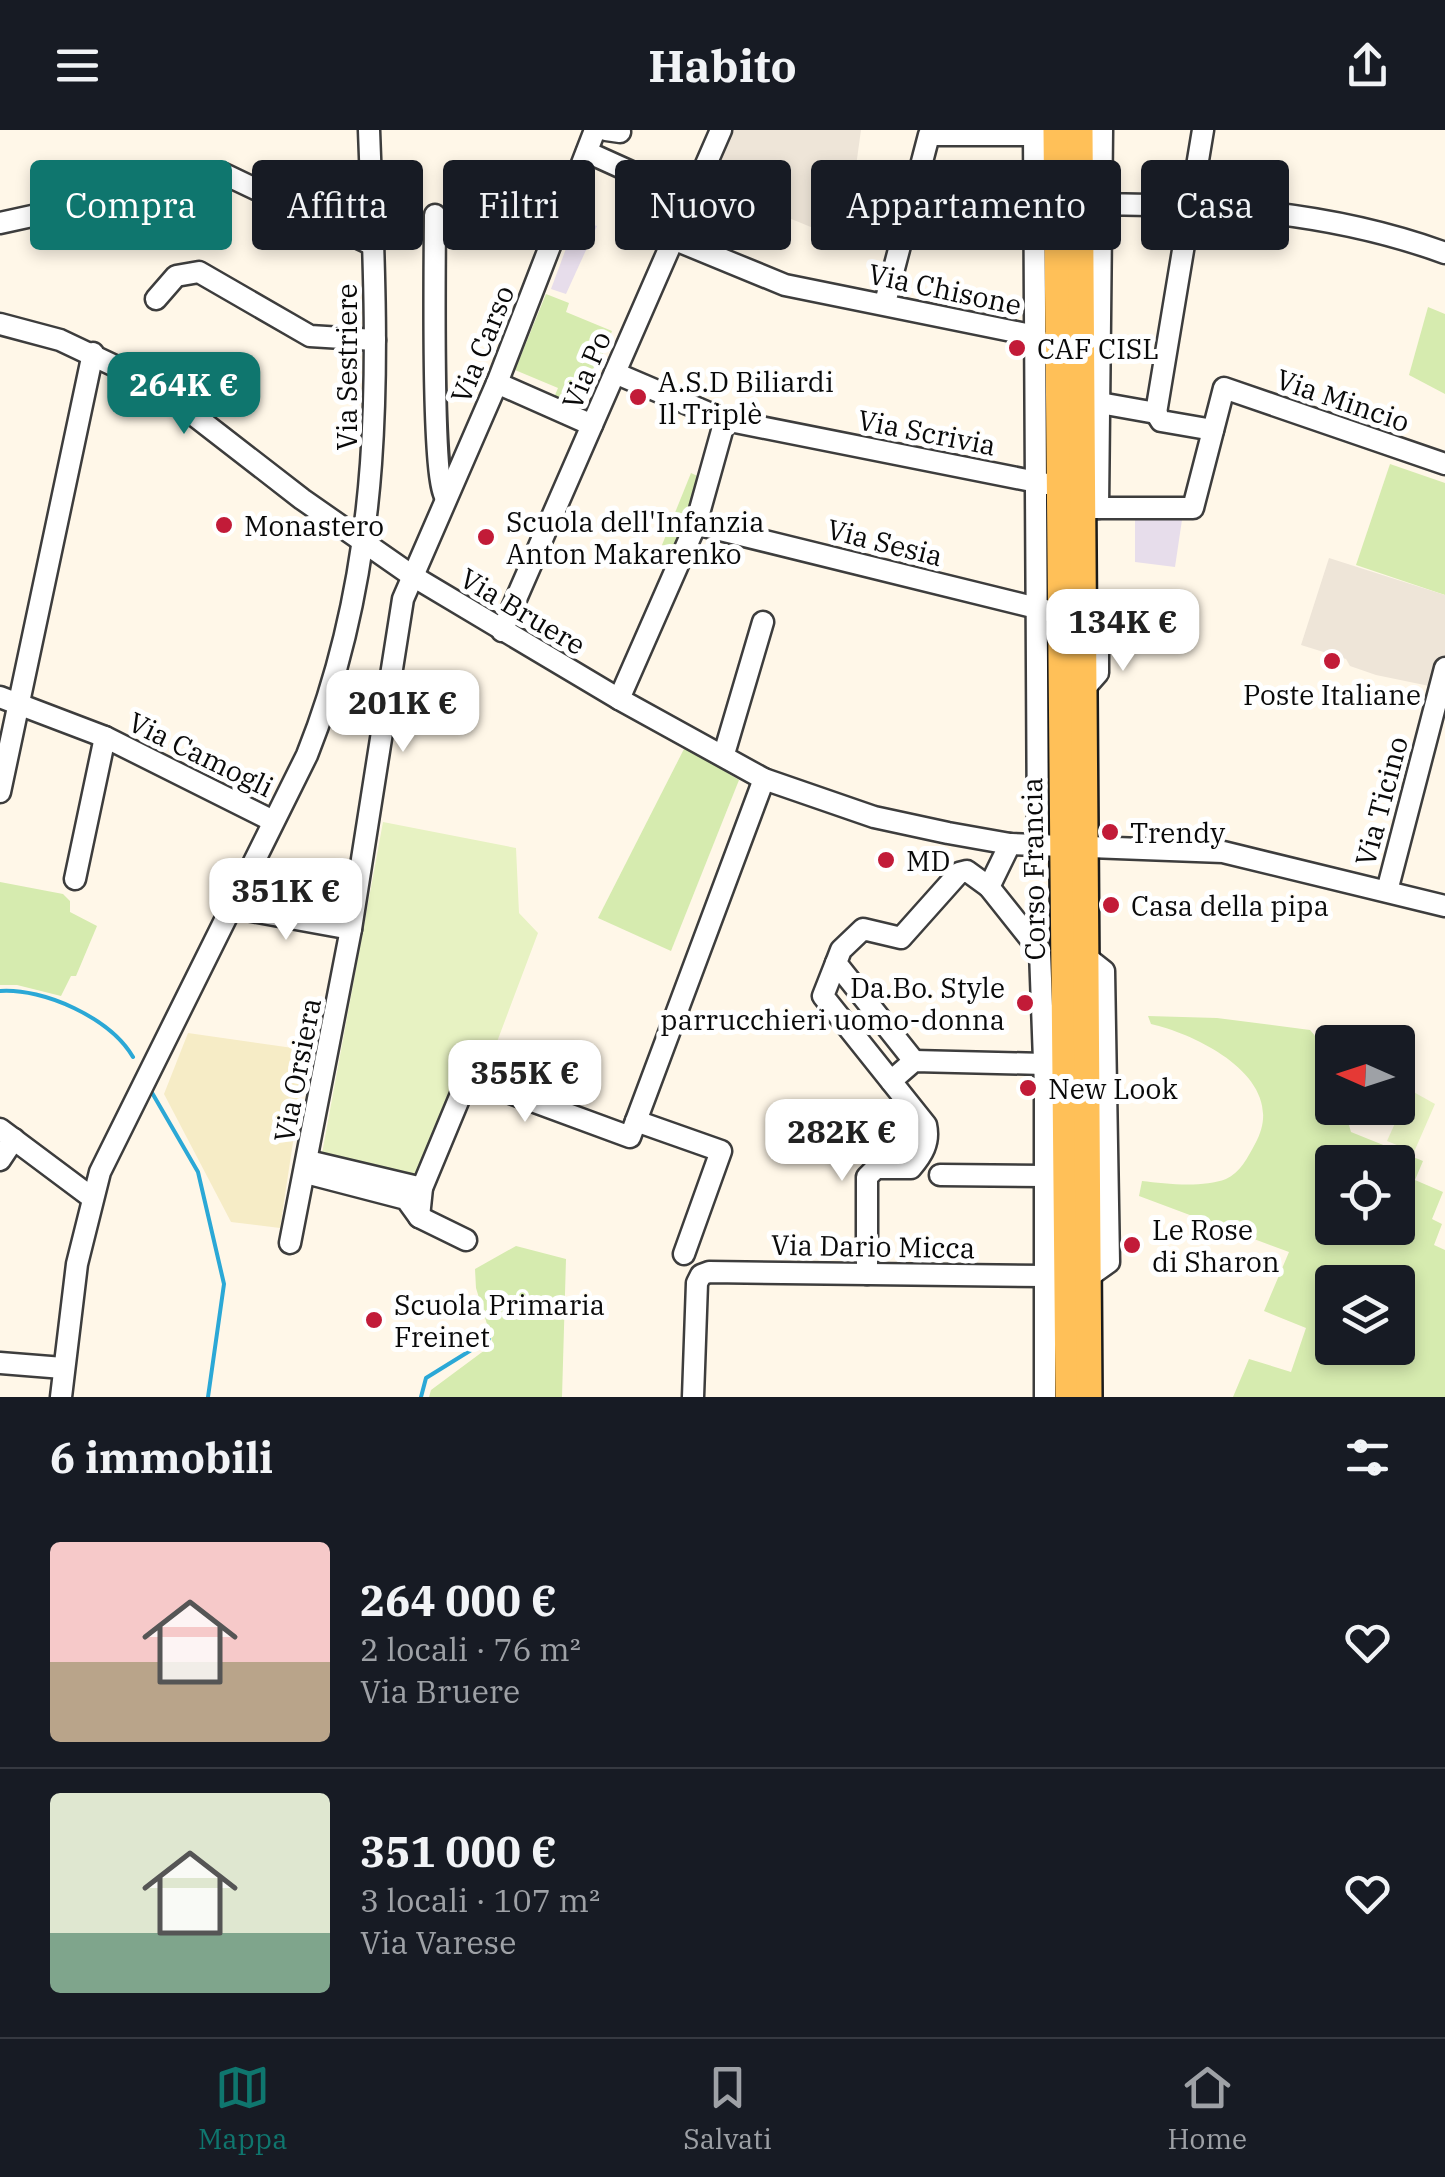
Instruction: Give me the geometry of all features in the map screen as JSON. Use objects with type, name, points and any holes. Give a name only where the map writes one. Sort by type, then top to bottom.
[{"type":"main road","name":"Corso Francia","points":[[1075,160],[1080,130]]},
{"type":"main road","name":"Corso Francia","points":[[1041,132],[1052,160]]},
{"type":"main road","name":"Corso Francia","points":[[1059,250],[1043,339],[1048,611],[1061,845],[1068,1397]]},
{"type":"main road","name":"Corso Francia","points":[[1073,250],[1089,402],[1090,508],[1082,632],[1083,690],[1061,845],[1085,956],[1090,1397]]},
{"type":"street","name":"Via Sestriere","points":[[368,130],[369,160]]},
{"type":"street","name":"Via Carso","points":[[411,575],[498,382],[595,130]]},
{"type":"street","name":"Via Po","points":[[708,160],[721,130]]},
{"type":"street","name":"Corso Francia","points":[[1088,160],[1102,130]]},
{"type":"street","points":[[1198,160],[1203,130]]},
{"type":"street","points":[[885,303],[929,136],[1041,132]]},
{"type":"street","points":[[587,152],[615,165]]},
{"type":"street","points":[[0,223],[224,174],[252,187]]},
{"type":"street","points":[[1289,213],[1365,228],[1445,253]]},
{"type":"street","points":[[434,215],[437,428],[440,488],[446,498]]},
{"type":"street","name":"Via Sestriere","points":[[61,1397],[92,1198],[112,1141],[317,730],[365,543],[375,447],[373,250]]},
{"type":"street","name":"Via Po","points":[[502,631],[667,250]]},
{"type":"street","name":"Via Chisone","points":[[699,250],[786,285],[1043,339]]},
{"type":"street","points":[[1090,508],[1194,508],[1212,430],[1161,421],[1156,413],[1183,250]]},
{"type":"street","points":[[156,299],[176,276],[199,272],[310,336],[375,340]]},
{"type":"street","name":"Via Bruere","points":[[0,324],[92,353],[176,399],[267,473],[411,575],[619,700],[764,779],[874,817],[1010,844],[1223,852],[1389,882]]},
{"type":"street","points":[[0,792],[10,699],[92,353]]},
{"type":"street","name":"Via Scrivia","points":[[615,372],[725,420],[1048,484]]},
{"type":"street","points":[[498,382],[592,426]]},
{"type":"street","name":"Via Mincio","points":[[1212,430],[1224,388],[1445,464]]},
{"type":"street","points":[[1089,402],[1156,413]]},
{"type":"street","points":[[619,700],[696,524],[725,420]]},
{"type":"street","name":"Via Sesia","points":[[696,524],[1048,611]]},
{"type":"street","name":"Via Orsiera","points":[[290,1243],[351,929],[411,575]]},
{"type":"street","points":[[724,754],[763,622]]},
{"type":"street","name":"Via Ticino","points":[[1389,882],[1444,678]]},
{"type":"street","name":"Via Camogli","points":[[10,699],[105,736],[274,821]]},
{"type":"street","name":"Via Camogli","points":[[75,880],[105,736]]},
{"type":"street","points":[[419,1218],[422,1188],[464,1087],[483,1083],[630,1137],[764,779]]},
{"type":"street","points":[[867,1274],[867,1177],[876,1168],[911,1168],[926,1145],[926,1125],[824,996],[841,950],[863,928],[901,938],[962,872],[972,873],[988,887],[1010,844]]},
{"type":"street","points":[[1389,882],[1445,897]]},
{"type":"street","points":[[1389,882],[1445,906]]},
{"type":"street","name":"Corso Francia","points":[[988,887],[1040,950],[1045,1064],[1045,1397]]},
{"type":"street","points":[[230,907],[351,929]]},
{"type":"street","points":[[836,963],[914,1061]]},
{"type":"street","points":[[892,1081],[914,1061],[1045,1064]]},
{"type":"street","points":[[636,1120],[721,1151],[684,1254]]},
{"type":"street","points":[[0,1160],[7,1134],[92,1198]]},
{"type":"street","name":"Via Orsiera","points":[[307,1168],[422,1188]]},
{"type":"street","name":"Via Orsiera","points":[[307,1168],[406,1199],[419,1218],[466,1240]]},
{"type":"street","points":[[940,1175],[1046,1176]]},
{"type":"street","name":"Via Dario Micca","points":[[693,1397],[701,1275],[1046,1276]]},
{"type":"street","points":[[0,1363],[63,1368]]},
{"type":"shaded area","points":[[729,130],[861,130],[857,160],[811,160],[811,227],[791,219],[791,160],[718,160]]},
{"type":"shaded area","points":[[565,250],[586,250],[566,294],[551,289]]},
{"type":"shaded area","points":[[1183,513],[1175,567],[1135,562],[1135,515]]},
{"type":"shaded area","points":[[1329,558],[1445,595],[1445,668],[1439,688],[1376,675],[1350,666],[1346,659],[1301,645]]},
{"type":"shaded area","points":[[188,1033],[307,1050],[280,1228],[231,1222],[164,1094]]},
{"type":"green space","points":[[546,294],[569,303],[566,312],[612,331],[577,418],[550,407],[558,388],[515,370]]},
{"type":"green space","points":[[1428,307],[1445,314],[1445,394],[1409,375]]},
{"type":"green space","points":[[1390,464],[1445,483],[1445,595],[1356,565]]},
{"type":"green space","points":[[691,473],[704,479],[675,550],[662,545]]},
{"type":"green space","points":[[685,747],[739,780],[671,951],[598,918]]},
{"type":"green space","points":[[383,822],[516,848],[519,913],[538,933],[486,1071],[460,1070],[418,1181],[321,1159]]},
{"type":"green space","points":[[0,882],[63,894],[70,901],[70,912],[97,926],[76,976],[71,976],[61,996],[17,985],[0,985]]},
{"type":"green space","points":[[1148,1016],[1217,1018],[1310,1030],[1315,1037],[1315,1125],[1349,1125],[1351,1132],[1383,1145],[1315,1145],[1315,1245],[1415,1245],[1415,1180],[1443,1192],[1432,1219],[1442,1224],[1434,1245],[1445,1250],[1445,1397],[1233,1397],[1249,1359],[1291,1372],[1306,1328],[1264,1311],[1289,1252],[1139,1196],[1142,1181],[1207,1184],[1226,1179],[1243,1164],[1263,1121],[1261,1100],[1251,1081],[1234,1064],[1193,1038],[1151,1024]]},
{"type":"green space","points":[[1415,1093],[1435,1104],[1415,1150],[1415,1145],[1387,1141],[1394,1125],[1415,1125]]},
{"type":"green space","points":[[1415,1158],[1423,1161],[1415,1180]]},
{"type":"green space","points":[[516,1246],[566,1259],[562,1397],[429,1397],[431,1390],[493,1344],[476,1288],[475,1269]]},
{"type":"waterway","points":[[0,991],[36,995],[74,1008],[109,1030],[133,1057]]},
{"type":"waterway","points":[[151,1091],[198,1172],[224,1284],[208,1397]]},
{"type":"waterway","points":[[421,1397],[426,1378],[489,1339]]},
{"type":"place","name":"CAF CISL","points":[[1017,348]]},
{"type":"place","name":"A.S.D Biliardi Il Triplè","points":[[638,397]]},
{"type":"place","name":"Monastero","points":[[224,525]]},
{"type":"place","name":"Scuola dell'Infanzia Anton Makarenko","points":[[486,537]]},
{"type":"place","name":"Poste Italiane","points":[[1332,661]]},
{"type":"place","name":"Trendy","points":[[1110,832]]},
{"type":"place","name":"MD","points":[[886,860]]},
{"type":"place","name":"Casa della pipa","points":[[1111,905]]},
{"type":"place","name":"Da.Bo. Style parrucchieri uomo-donna","points":[[1025,1003]]},
{"type":"place","name":"New Look","points":[[1028,1088]]},
{"type":"place","name":"Le Rose di Sharon","points":[[1132,1245]]},
{"type":"place","name":"Scuola Primaria Freinet","points":[[374,1320]]}]
